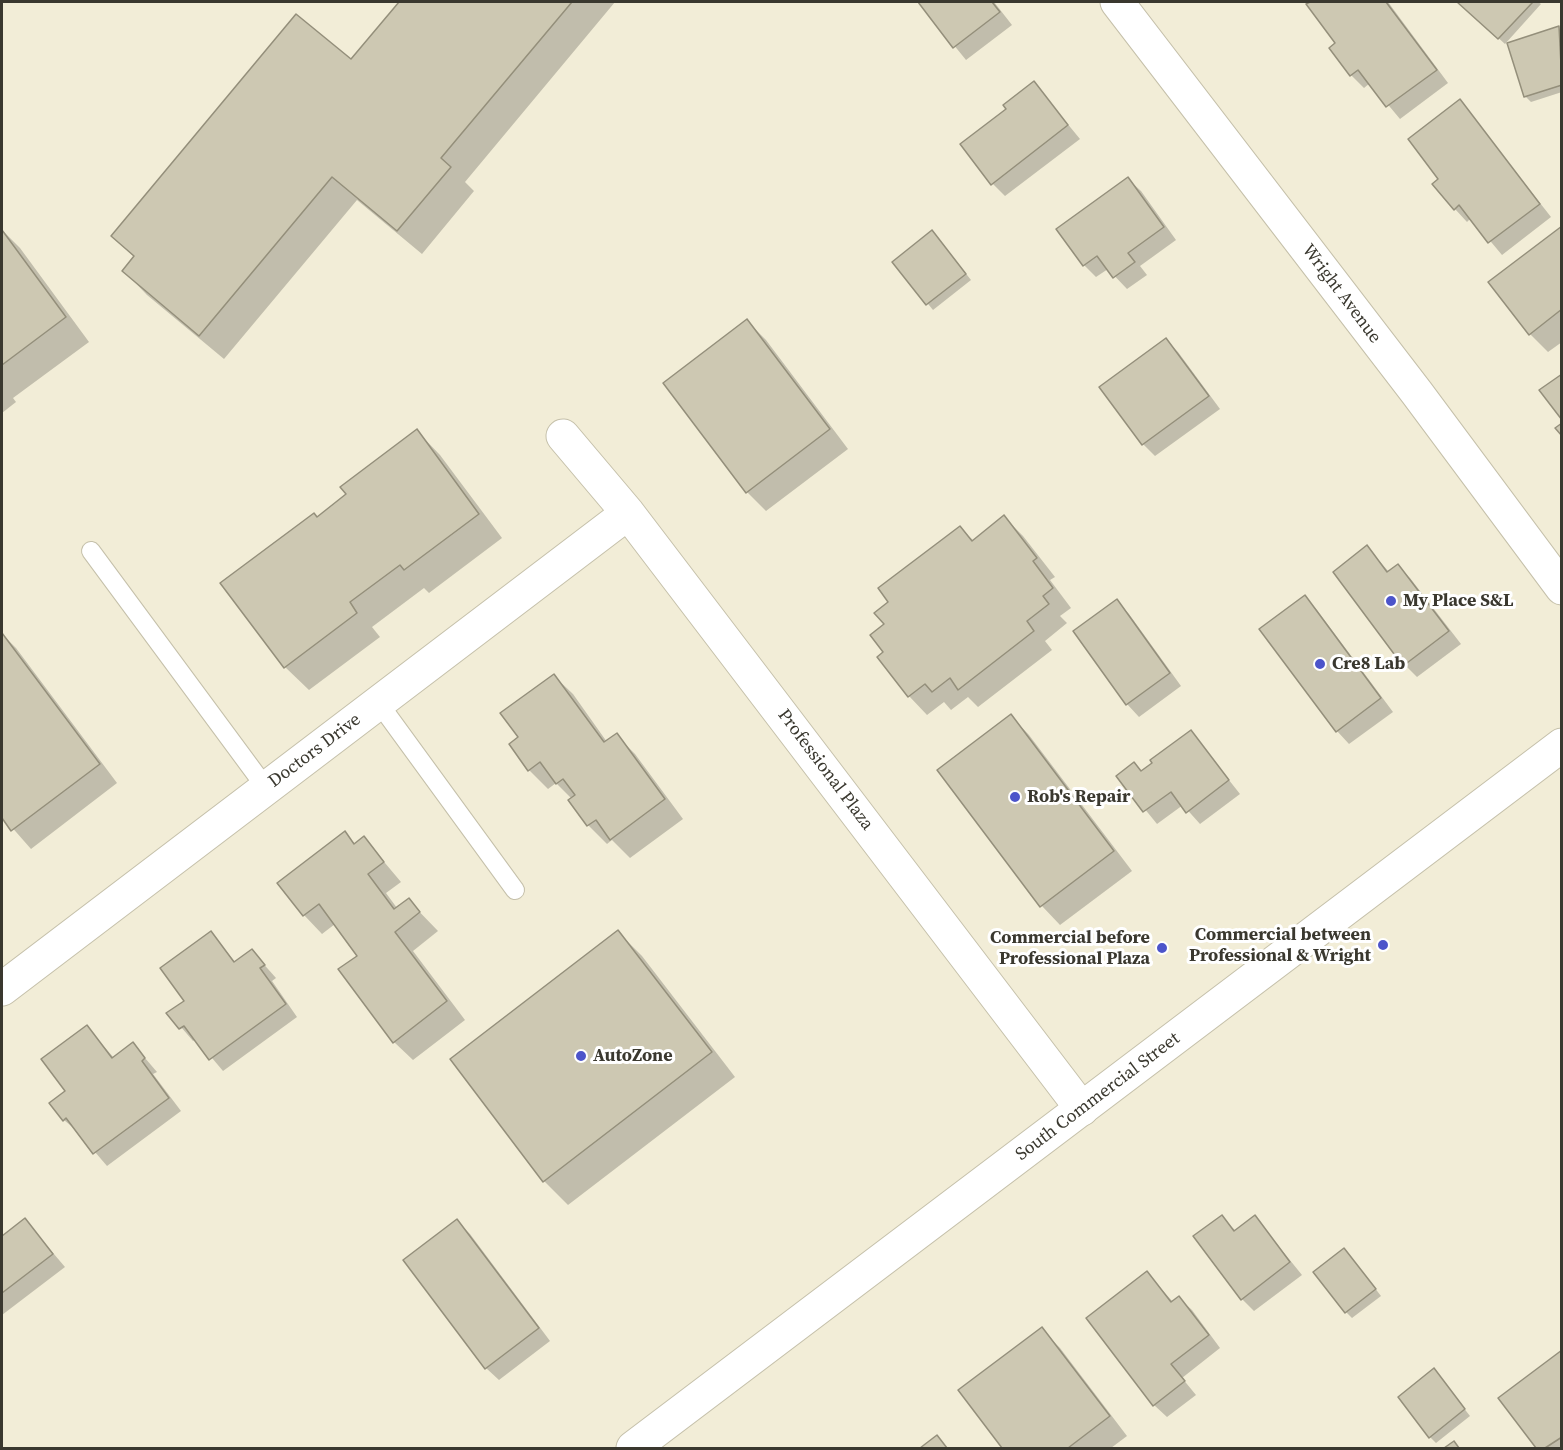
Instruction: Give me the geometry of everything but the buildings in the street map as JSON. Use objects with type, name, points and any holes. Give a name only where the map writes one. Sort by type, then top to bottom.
[{"type":"street","name":"Wright Avenue","points":[[1117,2],[1417,393],[1562,588]]},
{"type":"street","name":"Professional Plaza","points":[[562,436],[628,513],[1082,1109]]},
{"type":"street","name":"Doctors Drive","points":[[2,989],[628,513]]},
{"type":"street","name":"South Commercial Street","points":[[633,1449],[1562,745]]},
{"type":"lane","points":[[91,551],[266,788]]},
{"type":"lane","points":[[378,702],[515,890]]},
{"type":"place","name":"My Place S&L","points":[[1391,601]]},
{"type":"place","name":"Cre8 Lab","points":[[1320,664]]},
{"type":"place","name":"Rob's Repair","points":[[1015,797]]},
{"type":"place","name":"Commercial between Professional & Wright","points":[[1383,945]]},
{"type":"place","name":"Commercial before Professional Plaza","points":[[1162,948]]},
{"type":"place","name":"AutoZone","points":[[581,1056]]}]
